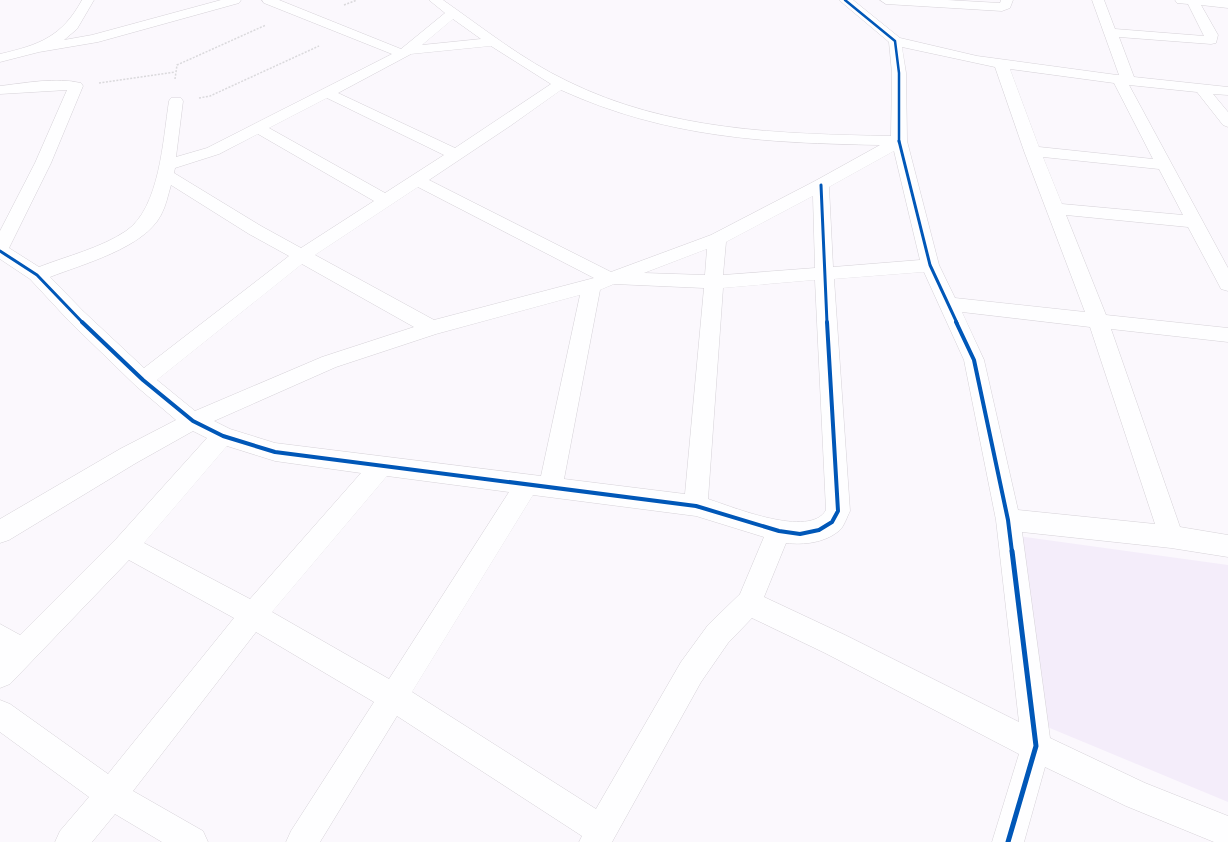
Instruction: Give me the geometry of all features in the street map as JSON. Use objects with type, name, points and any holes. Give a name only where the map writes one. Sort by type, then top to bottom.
[{"type":"street","points":[[39,48],[66,33],[75,24],[88,0]]},
{"type":"street","points":[[0,58],[39,48],[92,39],[235,0]]},
{"type":"street","points":[[268,0],[348,32],[406,52],[492,42]]},
{"type":"street","points":[[435,0],[492,42],[560,84],[608,106],[661,121],[705,129],[793,138],[899,141]]},
{"type":"street","points":[[845,0],[895,41],[947,54],[1001,64],[1228,91]]},
{"type":"street","points":[[886,0],[1002,7],[1006,5],[1007,0]]},
{"type":"street","points":[[1098,0],[1111,33],[1124,79],[1166,165],[1228,285]]},
{"type":"street","points":[[1178,0],[1228,4]]},
{"type":"street","points":[[1111,33],[1211,40],[1211,35],[1192,1]]},
{"type":"street","points":[[166,170],[207,153],[258,128],[406,52],[453,13]]},
{"type":"street","points":[[895,41],[899,73],[899,141],[930,265],[974,360],[1008,520],[1036,746],[1008,842]]},
{"type":"street","points":[[1001,64],[1032,151],[1098,320],[1171,537]]},
{"type":"street","points":[[0,90],[57,84],[76,86],[43,163],[0,250],[37,275],[76,316],[143,380],[193,421],[223,436],[275,452],[696,506],[779,531],[800,534],[819,530],[832,522],[838,511],[824,273],[821,185]]},
{"type":"street","points":[[143,380],[302,255],[456,155],[560,84]]},
{"type":"street","points":[[1201,88],[1228,122]]},
{"type":"street","points":[[327,93],[456,155]]},
{"type":"street","points":[[37,275],[100,252],[134,234],[153,214],[166,170],[176,101]]},
{"type":"street","points":[[258,128],[386,201]]},
{"type":"street","points":[[0,532],[128,456],[193,421],[329,362],[432,328],[600,282],[717,239],[821,185],[899,141]]},
{"type":"street","points":[[1032,151],[1166,165]]},
{"type":"street","points":[[166,170],[255,230],[432,328]]},
{"type":"street","points":[[416,180],[600,282],[715,282],[930,265]]},
{"type":"street","points":[[1055,209],[1195,222]]},
{"type":"street","points":[[696,506],[715,282],[717,239]]},
{"type":"street","points":[[302,842],[394,696],[539,485],[600,282]]},
{"type":"street","points":[[948,304],[1228,335]]},
{"type":"street","points":[[0,674],[11,644],[126,546],[223,436]]},
{"type":"street","points":[[71,842],[111,795],[253,615],[381,466]]},
{"type":"street","points":[[1008,520],[1171,537],[1228,546]]},
{"type":"street","points":[[126,546],[253,615],[394,696],[598,836],[691,672],[718,634],[749,603],[779,531]]},
{"type":"street","points":[[749,603],[835,644],[1036,746],[1137,795],[1228,832]]},
{"type":"street","points":[[0,714],[111,795],[192,842]]},
{"type":"path","points":[[296,11],[177,64],[175,72],[176,101],[210,96],[348,32]]},
{"type":"path","points":[[76,86],[175,72]]},
{"type":"shaded area","points":[[1011,535],[1228,565],[1228,802],[1045,726]]},
{"type":"cycle path","points":[[845,0],[895,41],[899,73],[899,141],[930,265],[974,360],[1008,520],[1036,746],[1008,842]]},
{"type":"cycle path","points":[[0,251],[37,275],[76,316],[143,380],[193,421],[223,436],[275,452],[696,506],[779,531],[800,534],[819,530],[832,522],[838,511],[824,273],[821,185]]}]
